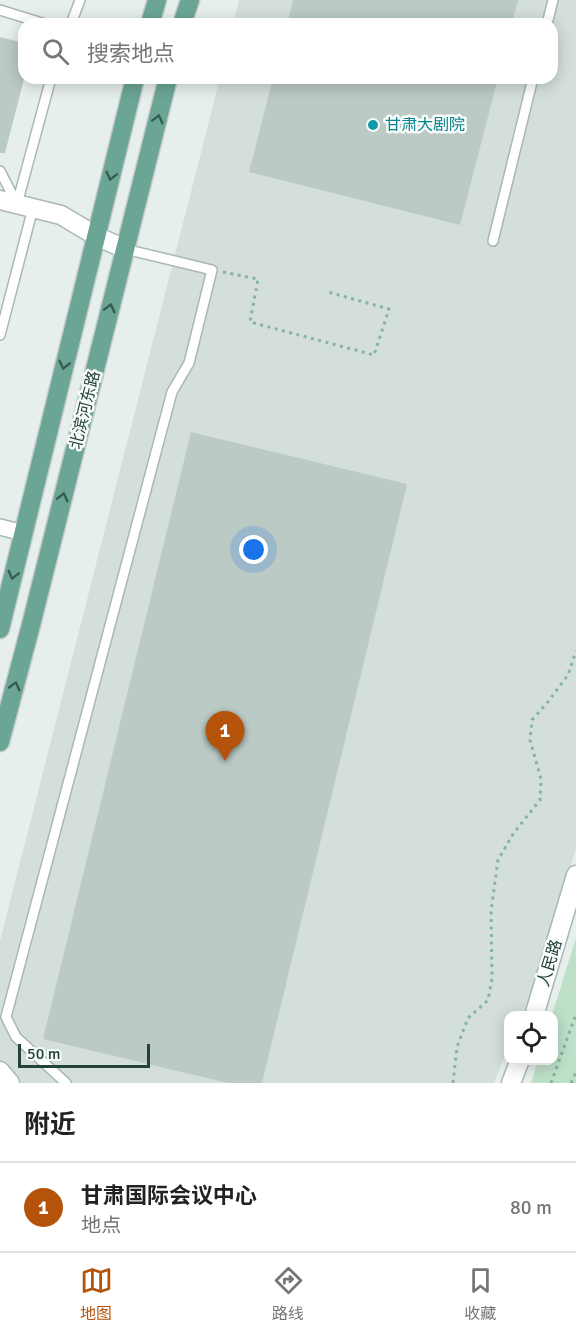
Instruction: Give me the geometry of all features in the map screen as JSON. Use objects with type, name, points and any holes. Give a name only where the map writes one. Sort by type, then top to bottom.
[{"type":"main road","points":[[152,18],[157,0]]},
{"type":"main road","points":[[184,18],[190,0]]},
{"type":"main road","name":"北滨河东路","points":[[0,629],[134,84]]},
{"type":"main road","name":"北滨河东路","points":[[0,742],[166,84]]},
{"type":"street","points":[[17,204],[61,215],[96,236],[125,249]]},
{"type":"street","points":[[0,527],[23,533]]},
{"type":"street","name":"人民路","points":[[535,1011],[576,875]]},
{"type":"street","points":[[511,1083],[518,1065]]},
{"type":"street","points":[[0,1071],[10,1083]]},
{"type":"lane","points":[[73,18],[80,0]]},
{"type":"lane","points":[[548,18],[553,0]]},
{"type":"lane","points":[[0,10],[26,18]]},
{"type":"lane","points":[[0,335],[17,204],[49,84]]},
{"type":"lane","points":[[493,241],[532,84]]},
{"type":"lane","points":[[0,171],[17,204]]},
{"type":"lane","points":[[66,1083],[16,1037],[6,1017],[172,392],[189,363],[212,270],[125,249]]},
{"type":"path","points":[[212,270],[258,279],[250,322],[374,355],[389,309],[328,292]]},
{"type":"path","points":[[453,1083],[457,1047],[468,1018],[488,1000],[492,979],[491,911],[498,860],[513,834],[540,800],[541,778],[530,740],[532,720],[568,675],[576,651]]},
{"type":"path","points":[[551,1083],[576,1014]]},
{"type":"path","points":[[572,1083],[576,1072]]},
{"type":"shaded area","points":[[239,0],[576,0],[576,849],[538,977],[524,1011],[504,1011],[504,1058],[494,1083],[0,1083],[0,941],[218,84],[558,84],[558,18],[234,18]]},
{"type":"green space","points":[[576,938],[576,1083],[531,1083],[537,1065],[558,1065],[558,1011],[553,1011]]},
{"type":"building","points":[[293,0],[518,0],[514,18],[288,18]]},
{"type":"building","points":[[0,37],[18,42],[18,84],[23,84],[5,153],[0,153]]},
{"type":"building","name":"甘肃大剧院","points":[[271,84],[496,84],[460,225],[249,172]]},
{"type":"building","points":[[191,432],[407,484],[262,1083],[228,1083],[43,1039]]},
{"type":"place","name":"甘肃大剧院","points":[[373,125]]},
{"type":"place","name":"甘肃国际会议中心","points":[[225,761]]}]
